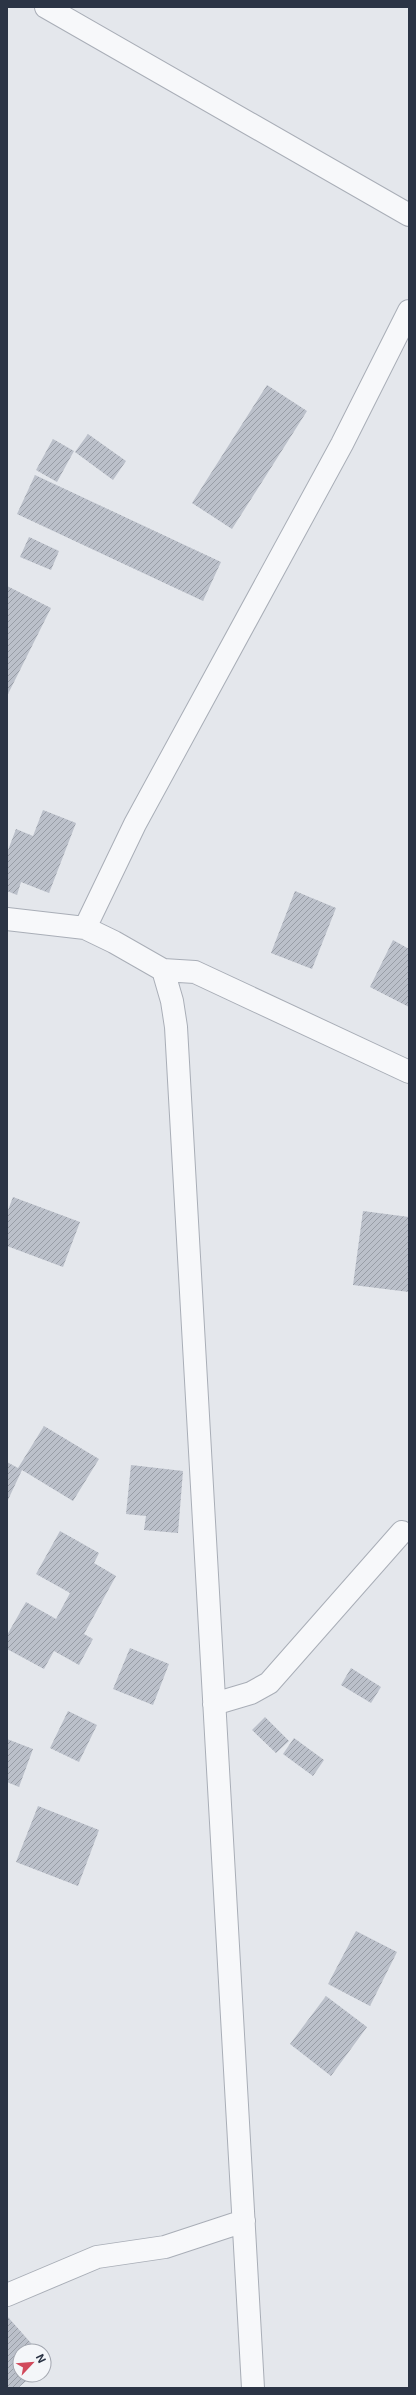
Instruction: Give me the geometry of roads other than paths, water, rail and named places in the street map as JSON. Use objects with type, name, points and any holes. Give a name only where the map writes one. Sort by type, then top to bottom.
[{"type":"street","points":[[46,7],[409,215]]},
{"type":"street","points":[[84,928],[135,824],[342,444],[409,311]]},
{"type":"street","points":[[7,919],[84,928],[120,945],[163,970],[195,972],[409,1072]]},
{"type":"street","points":[[163,970],[172,1001],[176,1028],[254,2388]]},
{"type":"street","points":[[214,1704],[251,1693],[269,1683],[402,1532]]},
{"type":"street","points":[[7,2295],[97,2257],[165,2247],[244,2221]]}]
